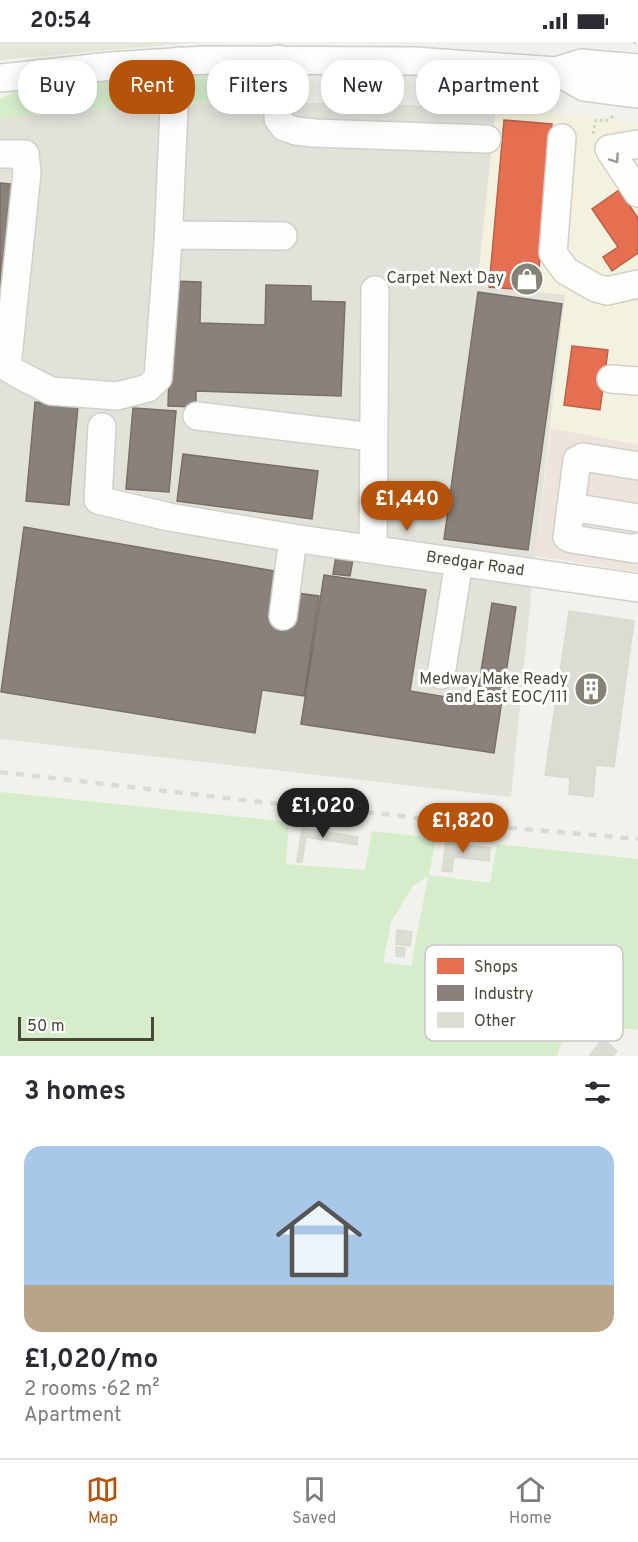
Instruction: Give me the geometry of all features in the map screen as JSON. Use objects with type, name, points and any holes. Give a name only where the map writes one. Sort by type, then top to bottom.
[{"type":"street","points":[[278,59],[278,119],[284,127],[296,131],[332,134],[488,139]]},
{"type":"street","points":[[573,59],[584,87],[638,94]]},
{"type":"street","points":[[195,61],[573,59],[638,68]]},
{"type":"street","points":[[0,78],[109,66]]},
{"type":"street","points":[[0,154],[25,154],[27,172],[4,365],[51,391],[117,396],[148,388],[158,378],[169,235],[174,114]]},
{"type":"street","points":[[562,138],[553,253],[566,271],[596,288],[607,291],[638,284]]},
{"type":"street","points":[[638,144],[609,149],[638,193]]},
{"type":"street","points":[[169,235],[283,236]]},
{"type":"street","points":[[373,549],[375,290]]},
{"type":"street","points":[[611,378],[638,381]]},
{"type":"street","points":[[197,416],[373,436]]},
{"type":"street","name":"Bredgar Road","points":[[102,427],[98,500],[169,517],[293,538],[638,588]]},
{"type":"street","points":[[638,466],[583,457],[577,460],[567,537],[635,549],[638,547]]},
{"type":"street","points":[[571,507],[638,518]]},
{"type":"street","points":[[283,616],[293,538]]},
{"type":"street","points":[[441,675],[459,562]]},
{"type":"path","points":[[633,42],[638,43]]},
{"type":"shaded area","points":[[0,42],[201,42],[0,60]]},
{"type":"shaded area","points":[[207,103],[207,114],[309,114],[309,103],[321,103],[321,114],[404,114],[404,105],[416,105],[416,114],[495,114],[477,286],[565,295],[535,556],[511,797],[0,739],[0,119],[44,114],[97,114],[97,109],[109,108],[109,114],[195,114],[195,104]]},
{"type":"shaded area","points":[[495,114],[560,114],[638,123],[638,445],[551,428],[565,295],[477,287]]},
{"type":"shaded area","points":[[551,428],[638,445],[638,572],[535,556]]},
{"type":"green space","points":[[195,70],[207,70],[207,103],[195,103]]},
{"type":"green space","points":[[109,77],[109,108],[97,109],[97,79]]},
{"type":"green space","points":[[18,90],[18,114],[41,114],[0,119],[0,99]]},
{"type":"green space","points":[[0,792],[289,822],[286,864],[365,870],[372,831],[436,838],[429,875],[490,883],[497,844],[638,859],[638,1030],[623,1028],[623,945],[425,945],[425,1041],[562,1041],[557,1056],[0,1056]],"holes":[[[428,876],[411,966],[383,962],[391,922],[413,886]]]},
{"type":"building: Shops","points":[[504,120],[552,124],[537,291],[489,287]]},
{"type":"building: Shops","points":[[619,190],[638,218],[638,253],[612,271],[603,257],[618,247],[592,209]]},
{"type":"building: Shops","points":[[572,346],[608,350],[600,410],[564,405]]},
{"type":"building: Industry","points":[[0,183],[20,185],[0,333]]},
{"type":"building: Industry","points":[[172,281],[201,282],[200,323],[265,325],[266,285],[311,286],[311,301],[345,302],[341,396],[196,391],[196,407],[168,406]]},
{"type":"building: Industry","points":[[478,292],[562,304],[528,550],[444,539]]},
{"type":"building: Industry","points":[[35,402],[78,406],[69,505],[26,501]]},
{"type":"building: Industry","points":[[133,408],[176,411],[169,492],[126,489]]},
{"type":"building: Industry","points":[[183,454],[318,471],[312,519],[177,501]]},
{"type":"building: Industry","points":[[24,527],[280,572],[297,593],[319,596],[304,696],[262,690],[255,733],[1,692]]},
{"type":"building: Industry","points":[[336,556],[353,559],[350,576],[333,574]]},
{"type":"building: Industry","points":[[324,575],[426,590],[410,691],[476,702],[492,603],[516,607],[494,753],[301,724]]},
{"type":"building: Other","name":"Medway Make Ready and East EOC/111","points":[[569,611],[634,621],[614,767],[596,765],[593,797],[569,794],[570,778],[545,775]]},
{"type":"building: Other","points":[[302,828],[358,837],[357,845],[306,837],[302,862],[297,862]]},
{"type":"building: Other","points":[[446,842],[490,848],[489,861],[454,857],[452,872],[442,871]]},
{"type":"building: Other","points":[[397,930],[412,932],[410,946],[396,944]]},
{"type":"building: Other","points":[[396,947],[405,948],[404,957],[396,956]]},
{"type":"building: Other","points":[[601,1041],[606,1041],[617,1051],[613,1056],[589,1056]]},
{"type":"railway","points":[[0,772],[445,822],[638,839]]},
{"type":"place","name":"Carpet Next Day","points":[[527,279]]},
{"type":"place","name":"Medway Make Ready and East EOC/111","points":[[591,689]]}]
